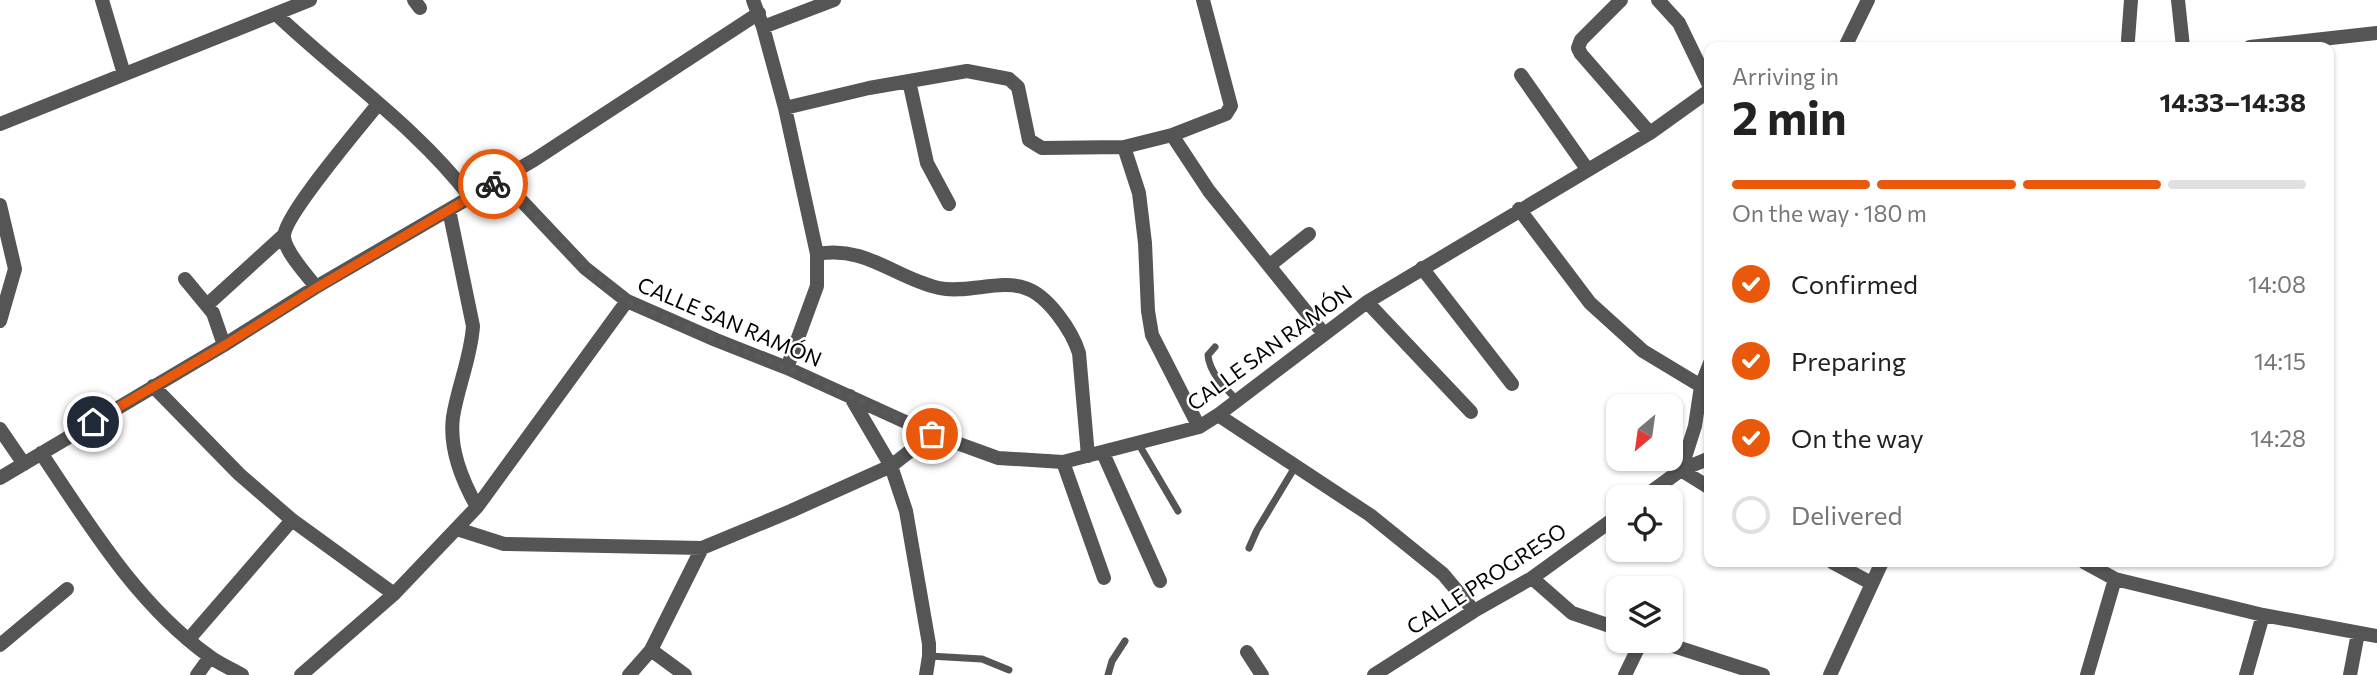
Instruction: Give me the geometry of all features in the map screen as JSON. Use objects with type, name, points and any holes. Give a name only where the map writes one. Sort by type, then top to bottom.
[{"type":"street","points":[[102,0],[124,74]]},
{"type":"street","points":[[0,124],[310,0]]},
{"type":"street","points":[[0,478],[471,198],[758,13],[834,0]]},
{"type":"street","points":[[785,108],[869,88],[967,71],[1009,79],[1018,87],[1029,140],[1042,148],[1124,147],[1172,135],[1226,114],[1231,106],[1203,0]]},
{"type":"street","points":[[1621,0],[1581,40],[1578,48],[1650,133]]},
{"type":"street","points":[[1658,0],[1679,23],[1704,76]]},
{"type":"street","points":[[1844,42],[1868,0]]},
{"type":"street","points":[[2128,40],[2131,0]]},
{"type":"street","points":[[2178,0],[2182,42]]},
{"type":"street","points":[[758,13],[785,108],[817,254],[817,286],[787,368]]},
{"type":"street","points":[[276,14],[408,128],[447,167],[471,198]]},
{"type":"street","points":[[2295,42],[2377,33]]},
{"type":"street","points":[[1521,75],[1587,169]]},
{"type":"street","points":[[909,81],[927,163],[949,204]]},
{"type":"street","name":"CALLE SAN RAMÓN","points":[[501,179],[585,268],[627,301],[787,368],[932,434],[998,458],[1063,462],[1199,427],[1367,302],[1650,133],[1704,93]]},
{"type":"street","points":[[207,305],[284,234],[290,220],[318,178],[378,104]]},
{"type":"street","points":[[1172,135],[1209,191],[1324,334]]},
{"type":"street","points":[[1124,147],[1139,193],[1152,335],[1199,427]]},
{"type":"street","points":[[0,205],[15,268],[0,321]]},
{"type":"street","points":[[1519,209],[1590,303],[1643,351],[1701,386]]},
{"type":"street","points":[[449,211],[473,326],[453,417],[452,439],[458,465],[477,507]]},
{"type":"street","points":[[1270,265],[1309,233]]},
{"type":"street","points":[[284,234],[286,247],[316,288]]},
{"type":"street","points":[[817,254],[847,251],[941,289],[1025,287],[1039,296],[1057,313],[1076,342],[1088,456]]},
{"type":"street","points":[[1422,268],[1511,384]]},
{"type":"street","points":[[184,279],[213,313],[225,345]]},
{"type":"street","points":[[300,675],[394,594],[477,507],[627,301]]},
{"type":"street","points":[[1367,302],[1471,412]]},
{"type":"street","points":[[1684,461],[1695,426],[1704,378]]},
{"type":"street","points":[[153,386],[239,474],[292,520],[394,594]]},
{"type":"street","points":[[850,396],[891,466],[906,511],[929,656],[926,675]]},
{"type":"street","points":[[1218,415],[1370,516],[1443,574],[1474,611]]},
{"type":"street","points":[[0,429],[24,464]]},
{"type":"street","points":[[457,529],[504,544],[702,548],[891,466],[932,434]]},
{"type":"street","points":[[41,453],[105,548],[164,619],[210,657],[242,675]]},
{"type":"street","points":[[1103,453],[1160,581]]},
{"type":"street","points":[[1684,469],[1704,460]]},
{"type":"street","points":[[1063,462],[1104,578]]},
{"type":"street","points":[[1660,485],[1680,471]]},
{"type":"street","points":[[1683,471],[1704,484]]},
{"type":"street","points":[[189,639],[292,520]]},
{"type":"street","name":"CALLE PROGRESO","points":[[1374,675],[1474,611],[1532,578],[1606,524]]},
{"type":"street","points":[[629,675],[651,650],[702,548]]},
{"type":"street","points":[[1841,567],[1871,583]]},
{"type":"street","points":[[1830,675],[1879,567]]},
{"type":"street","points":[[2093,567],[2115,579],[2263,615],[2377,636]]},
{"type":"street","points":[[1532,578],[1572,613],[1606,625]]},
{"type":"street","points":[[2087,675],[2115,579]]},
{"type":"street","points":[[0,645],[67,589]]},
{"type":"street","points":[[2246,675],[2263,615]]},
{"type":"street","points":[[2350,675],[2358,633]]},
{"type":"street","points":[[1683,649],[1763,675]]},
{"type":"street","points":[[651,650],[685,675]]},
{"type":"street","points":[[1247,652],[1262,675]]},
{"type":"street","points":[[1625,675],[1636,653]]},
{"type":"street","points":[[197,675],[210,657]]},
{"type":"lane","points":[[1215,346],[1208,355],[1209,361],[1222,384],[1237,401]]},
{"type":"lane","points":[[1138,443],[1178,511]]},
{"type":"lane","points":[[1249,548],[1295,467]]},
{"type":"lane","points":[[1108,675],[1112,661],[1125,641]]},
{"type":"lane","points":[[929,656],[982,659],[1009,670]]},
{"type":"way so far","points":[[493,184],[501,179],[585,268],[627,301],[787,368],[932,434]]},
{"type":"route","points":[[93,422],[493,184]]}]
